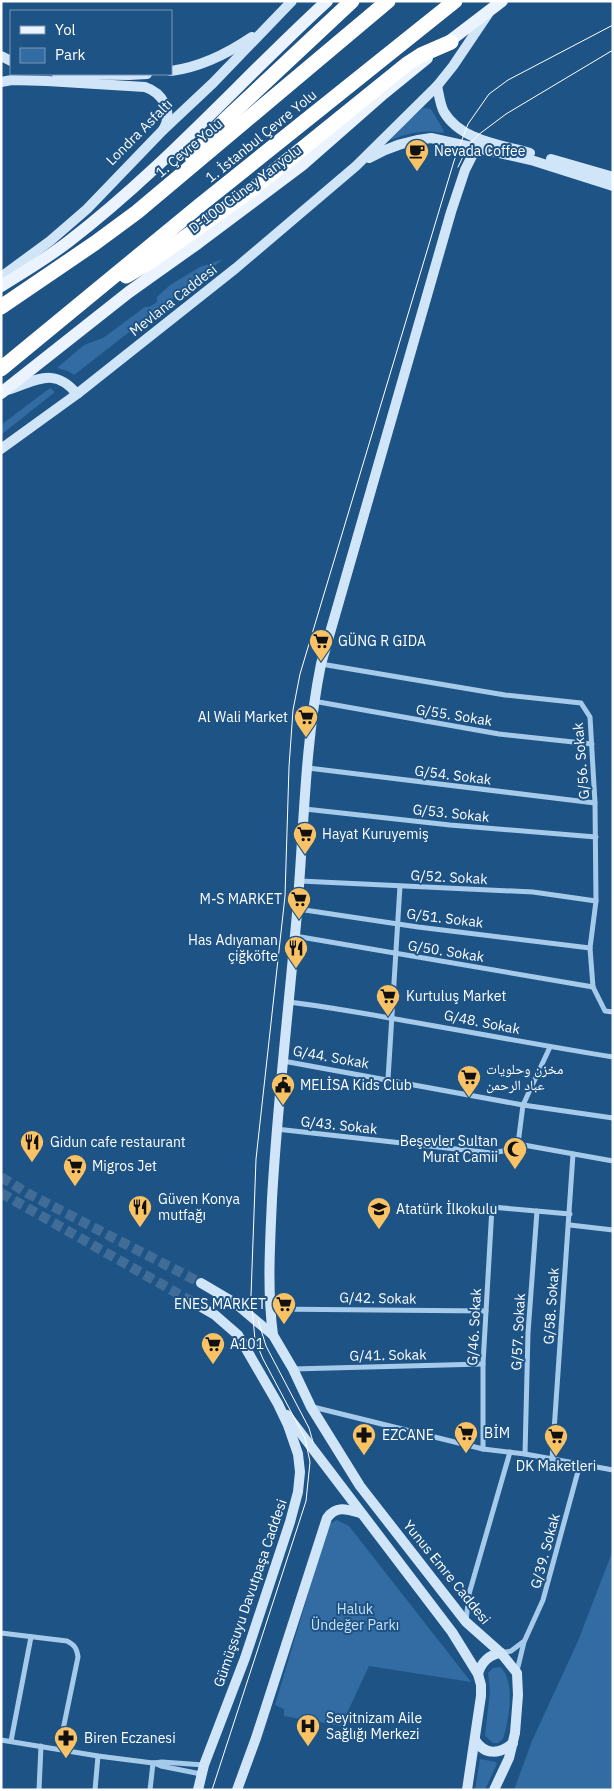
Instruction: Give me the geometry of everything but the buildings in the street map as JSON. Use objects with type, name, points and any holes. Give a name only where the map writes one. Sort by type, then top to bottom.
[{"type":"highway","points":[[182,174],[192,156],[207,138],[352,1]]},
{"type":"highway","name":"1. Çevre Yolu","points":[[1,307],[137,212],[388,1]]},
{"type":"highway","name":"1. İstanbul Çevre Yolu","points":[[88,298],[455,1]]},
{"type":"highway","points":[[1,369],[88,298],[150,262],[212,220],[408,64],[421,55],[451,42]]},
{"type":"main road","name":"Londra Asfaltı","points":[[1,277],[64,230],[87,209],[163,130],[214,83],[292,1]]},
{"type":"main road","points":[[1,286],[67,243],[128,193],[327,1]]},
{"type":"main road","points":[[356,166],[437,86],[497,5]]},
{"type":"main road","name":"D-100 Güney Yanyolu","points":[[3,392],[129,292],[302,165],[384,93],[497,5]]},
{"type":"main road","points":[[172,71],[186,69],[220,57],[269,25]]},
{"type":"main road","points":[[1,82],[47,81],[145,86],[155,90],[164,99],[167,117],[163,130]]},
{"type":"main road","points":[[437,86],[444,112],[455,125],[475,138],[613,177]]},
{"type":"main road","points":[[356,166],[390,147],[415,139],[430,138],[531,160],[613,186]]},
{"type":"main road","points":[[273,1335],[269,1308],[269,1266],[276,1129],[298,909],[313,701],[320,664],[451,212],[465,170],[476,148],[475,138]]},
{"type":"main road","name":"Mevlana Caddesi","points":[[1,449],[77,394],[226,276],[356,166]]},
{"type":"main road","points":[[3,392],[44,378],[53,377],[61,378],[77,394]]},
{"type":"main road","points":[[201,1283],[235,1303],[273,1335]]},
{"type":"main road","points":[[192,1301],[215,1316],[238,1335],[278,1404],[452,1632],[478,1674],[481,1696],[467,1790]]},
{"type":"main road","name":"Yunus Emre Caddesi","points":[[273,1335],[293,1369],[311,1406],[360,1486],[466,1622],[501,1653],[517,1673]]},
{"type":"main road","name":"Gümüşsuyu Davutpaşa Caddesi","points":[[198,1790],[202,1769],[245,1658],[290,1522],[298,1492],[300,1472],[298,1454],[278,1404]]},
{"type":"main road","points":[[237,1790],[256,1738],[327,1518],[334,1510],[338,1509],[360,1513]]},
{"type":"main road","points":[[478,1674],[481,1664],[501,1653]]},
{"type":"main road","points":[[494,1790],[509,1758],[513,1743],[518,1703],[517,1673]]},
{"type":"main road","points":[[475,1740],[478,1745],[490,1751],[504,1750],[513,1743]]},
{"type":"street","name":"G/56. Sokak","points":[[320,664],[505,695],[581,703],[590,717],[595,804],[596,901],[590,948],[593,987],[604,1010],[613,1012]]},
{"type":"street","name":"G/55. Sokak","points":[[313,701],[499,734],[592,744]]},
{"type":"street","name":"G/54. Sokak","points":[[308,768],[595,804]]},
{"type":"street","name":"G/53. Sokak","points":[[305,809],[450,825],[596,837]]},
{"type":"street","name":"G/52. Sokak","points":[[300,881],[534,892],[596,901]]},
{"type":"street","points":[[388,1079],[400,886]]},
{"type":"street","name":"G/51. Sokak","points":[[298,909],[590,948]]},
{"type":"street","name":"G/50. Sokak","points":[[295,936],[397,955],[593,987]]},
{"type":"street","name":"G/48. Sokak","points":[[288,1002],[449,1027],[613,1057]]},
{"type":"street","points":[[550,1047],[523,1104],[518,1144],[613,1162]]},
{"type":"street","name":"G/44. Sokak","points":[[283,1060],[523,1104],[613,1118]]},
{"type":"street","name":"G/43. Sokak","points":[[276,1129],[492,1152],[503,1151],[518,1144]]},
{"type":"street","name":"G/58. Sokak","points":[[552,1460],[564,1271],[570,1225],[573,1154]]},
{"type":"street","name":"G/46. Sokak","points":[[483,1449],[486,1310],[492,1208],[537,1211]]},
{"type":"street","points":[[537,1211],[570,1214]]},
{"type":"street","name":"G/57. Sokak","points":[[525,1454],[528,1332],[537,1211]]},
{"type":"street","points":[[570,1225],[613,1230]]},
{"type":"street","name":"G/42. Sokak","points":[[269,1308],[486,1310]]},
{"type":"street","name":"G/41. Sokak","points":[[293,1369],[484,1364]]},
{"type":"street","points":[[311,1406],[483,1449],[525,1454],[613,1470]]},
{"type":"street","points":[[466,1622],[469,1594],[510,1452]]},
{"type":"street","name":"G/39. Sokak","points":[[517,1673],[524,1642],[543,1600],[580,1464]]},
{"type":"street","points":[[1,1633],[67,1641],[77,1649],[78,1658],[59,1749]]},
{"type":"street","points":[[11,1741],[31,1637]]},
{"type":"street","points":[[501,1653],[511,1650],[524,1642]]},
{"type":"street","points":[[1,1740],[153,1763],[161,1766],[202,1769]]},
{"type":"street","points":[[39,1790],[41,1746]]},
{"type":"street","points":[[95,1790],[98,1756]]},
{"type":"street","points":[[153,1763],[162,1762],[202,1769]]},
{"type":"street","points":[[150,1790],[153,1763]]},
{"type":"green space","points":[[423,108],[431,109],[444,131],[443,133],[423,132],[391,140],[389,138]]},
{"type":"green space","points":[[223,259],[74,375],[57,368],[84,345],[103,338],[145,307],[149,307],[157,302],[157,297],[170,285],[200,267]]},
{"type":"green space","points":[[50,388],[55,392],[1,435],[1,425]]},
{"type":"green space","name":"Haluk Ündeğer Parkı","points":[[337,1520],[349,1526],[471,1682],[369,1666],[341,1726],[284,1716],[284,1709],[275,1705],[329,1524]]},
{"type":"green space","points":[[613,1550],[613,1790],[514,1790],[532,1741],[578,1641]]},
{"type":"green space","points":[[500,1667],[505,1673],[510,1691],[509,1712],[503,1739],[498,1743],[493,1743],[485,1736],[490,1691],[488,1673],[493,1668]]},
{"type":"green space","points":[[480,1759],[496,1762],[497,1764],[485,1790],[475,1790]]},
{"type":"tunnel","points":[[1,1177],[27,1193],[201,1283]]},
{"type":"tunnel","points":[[1,1193],[191,1301]]},
{"type":"tram line","points":[[212,1790],[306,1501],[310,1462],[305,1438],[263,1359],[255,1340],[251,1296],[256,1159],[285,896],[289,767],[293,710],[300,674],[454,161],[468,124],[489,94],[508,80],[613,25]]},
{"type":"tram line","points":[[458,167],[468,146],[478,135],[506,114],[613,50]]},
{"type":"tram line","points":[[258,1320],[266,1346],[309,1428],[313,1442]]},
{"type":"place","name":"Nevada Coffee","points":[[417,172]]},
{"type":"place","name":"GÜNG R GIDA","points":[[321,662]]},
{"type":"place","name":"Al Wali Market","points":[[306,738]]},
{"type":"place","name":"Hayat Kuruyemiş","points":[[305,855]]},
{"type":"place","name":"M-S MARKET","points":[[299,920]]},
{"type":"place","name":"Has Adıyaman çiğköfte","points":[[296,969]]},
{"type":"place","name":"Kurtuluş Market","points":[[388,1017]]},
{"type":"place","name":"مخزن وحلويات عباد الرحمن","points":[[469,1098]]},
{"type":"place","name":"MELİSA Kids Club","points":[[283,1106]]},
{"type":"place","name":"Gidun cafe restaurant","points":[[32,1163]]},
{"type":"place","name":"Beşevler Sultan Murat Camii","points":[[515,1170]]},
{"type":"place","name":"Migros Jet","points":[[75,1187]]},
{"type":"place","name":"Güven Konya mutfağı","points":[[140,1228]]},
{"type":"place","name":"Atatürk İlkokulu","points":[[379,1230]]},
{"type":"place","name":"ENES MARKET","points":[[284,1325]]},
{"type":"place","name":"A101","points":[[213,1365]]},
{"type":"place","name":"BİM","points":[[466,1454]]},
{"type":"place","name":"EZCANE","points":[[364,1456]]},
{"type":"place","name":"DK Maketleri","points":[[556,1457]]},
{"type":"place","name":"Seyitnizam Aile Sağlığı Merkezi","points":[[308,1747]]},
{"type":"place","name":"Biren Eczanesi","points":[[66,1759]]}]
